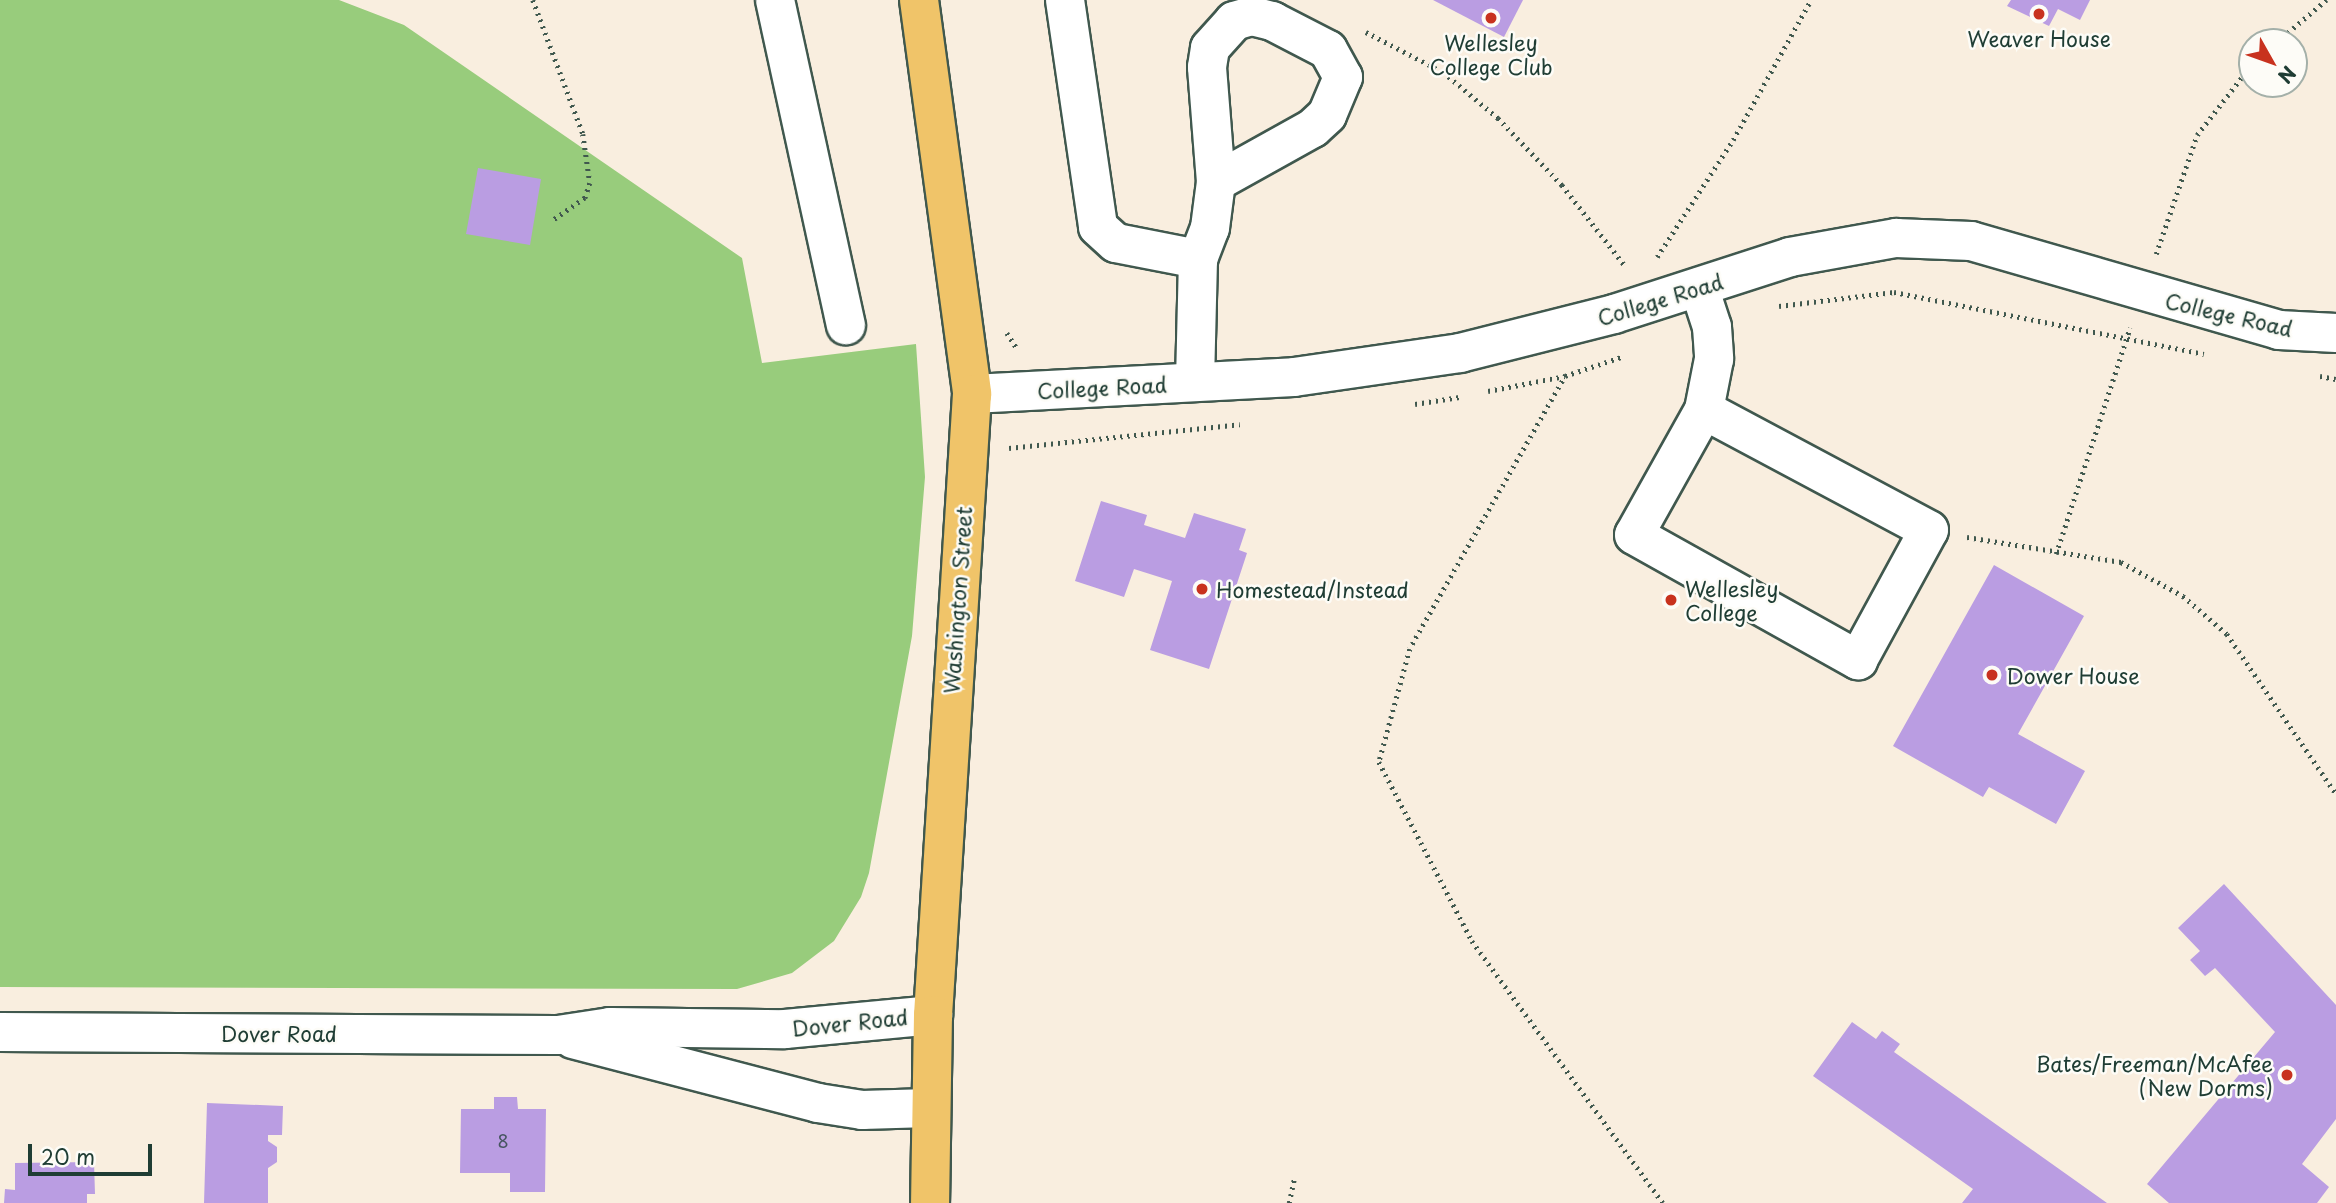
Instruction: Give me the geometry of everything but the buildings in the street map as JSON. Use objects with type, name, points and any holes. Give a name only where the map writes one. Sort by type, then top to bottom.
[{"type":"main road","name":"Washington Street","points":[[919,0],[972,394],[933,1015],[929,1108],[930,1203]]},
{"type":"street","points":[[775,0],[846,325]]},
{"type":"street","points":[[1065,0],[1098,227],[1116,243],[1198,259]]},
{"type":"street","points":[[1195,382],[1198,259],[1210,228],[1216,182],[1207,66],[1210,48],[1227,10],[1283,27],[1328,50],[1343,78],[1327,115],[1313,128],[1216,182]]},
{"type":"street","name":"College Road","points":[[972,394],[1294,377],[1460,353],[1507,344],[1790,257],[1896,237],[1971,241],[2279,330],[2336,333]]},
{"type":"street","points":[[1699,287],[1712,327],[1714,359],[1703,410],[1634,535],[1858,660],[1929,530],[1703,410]]},
{"type":"street","name":"Dover Road","points":[[0,1032],[558,1035],[610,1027],[785,1029],[933,1015]]},
{"type":"street","name":"Dover Road","points":[[558,1035],[818,1103],[862,1110],[929,1108]]},
{"type":"path","points":[[533,0],[583,134],[590,183],[584,198],[553,220]]},
{"type":"path","points":[[1653,262],[1740,129],[1811,0]]},
{"type":"path","points":[[2293,28],[2326,0]]},
{"type":"path","points":[[1390,45],[1443,72],[1498,118],[1562,185],[1630,271]]},
{"type":"path","points":[[1579,359],[1410,649],[1379,762],[1472,941],[1663,1203]]},
{"type":"path","points":[[1929,530],[2121,562],[2183,596],[2227,634],[2336,794]]},
{"type":"path","points":[[1289,1203],[1294,1181]]},
{"type":"green space","points":[[0,0],[339,0],[404,25],[742,258],[762,363],[916,344],[925,477],[912,636],[869,873],[861,897],[834,941],[792,973],[737,989],[0,987]]},
{"type":"place","name":"Weaver House","points":[[2039,14]]},
{"type":"place","name":"Wellesley College Club","points":[[1491,18]]},
{"type":"place","name":"Homestead/Instead","points":[[1202,589]]},
{"type":"place","name":"Wellesley College","points":[[1671,600]]},
{"type":"place","name":"Dower House","points":[[1992,675]]},
{"type":"place","name":"Bates/Freeman/McAfee (New Dorms)","points":[[2287,1075]]}]
